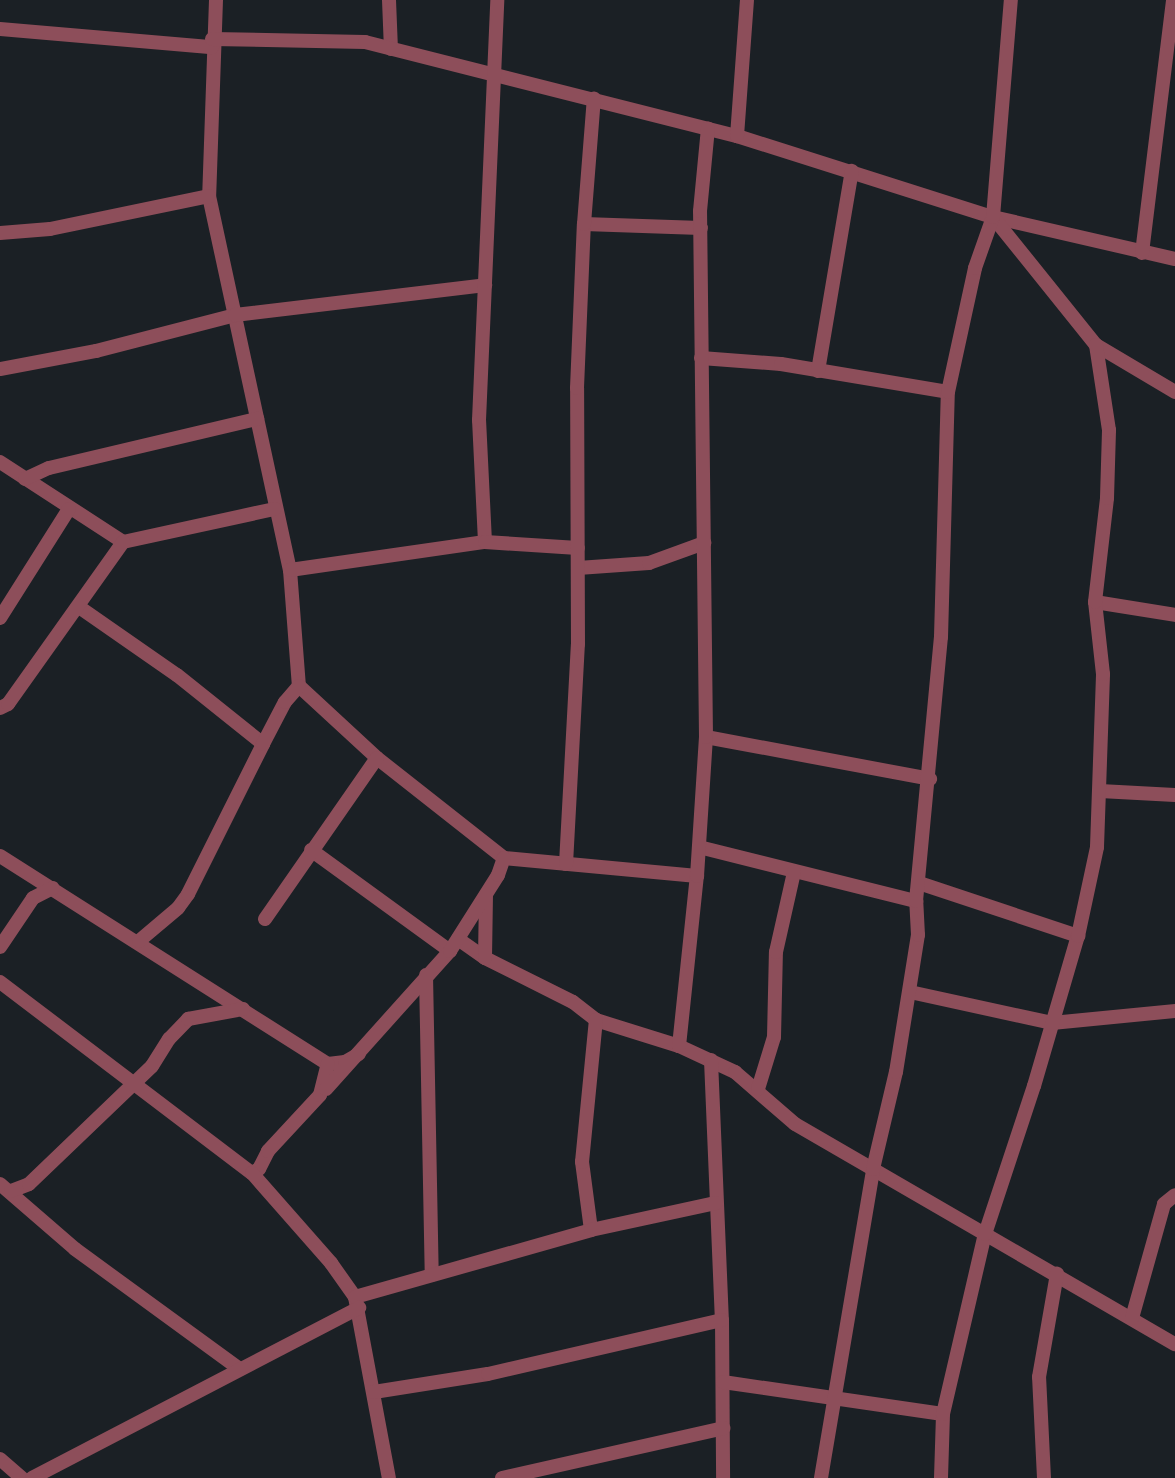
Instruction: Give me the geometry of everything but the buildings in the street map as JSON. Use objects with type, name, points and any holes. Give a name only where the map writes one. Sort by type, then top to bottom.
[{"type":"street","points":[[216,0],[212,43],[209,196],[274,509],[290,570],[299,686],[377,758],[504,858],[697,876]]},
{"type":"street","points":[[389,0],[391,49]]},
{"type":"street","points":[[485,542],[479,420],[497,0]]},
{"type":"street","points":[[737,136],[747,0]]},
{"type":"street","points":[[821,1478],[873,1169],[896,1072],[918,935],[916,901],[930,779],[942,623],[948,392],[972,282],[993,217],[1011,0]]},
{"type":"street","points":[[1142,253],[1173,0]]},
{"type":"street","points":[[0,29],[212,43],[365,42],[737,136],[993,217],[1175,259]]},
{"type":"street","points":[[566,864],[578,568],[577,388],[584,224],[594,98]]},
{"type":"street","points":[[679,1046],[697,876],[706,737],[701,228],[708,128]]},
{"type":"street","points":[[818,371],[852,171]]},
{"type":"street","points":[[0,233],[50,229],[209,196]]},
{"type":"street","points":[[993,217],[1096,345],[1175,392]]},
{"type":"street","points":[[584,224],[701,228]]},
{"type":"street","points":[[0,369],[96,351],[235,315],[485,285]]},
{"type":"street","points":[[941,1478],[943,1414],[985,1234],[1078,936],[1097,847],[1103,674],[1095,602],[1107,498],[1109,430],[1096,345]]},
{"type":"street","points":[[701,358],[818,371],[948,392]]},
{"type":"street","points":[[25,479],[49,468],[257,419]]},
{"type":"street","points":[[0,462],[123,542]]},
{"type":"street","points":[[0,618],[6,596],[69,509]]},
{"type":"street","points":[[0,708],[8,704],[123,542],[274,509]]},
{"type":"street","points":[[290,570],[485,542],[578,548]]},
{"type":"street","points":[[578,568],[649,563],[704,543]]},
{"type":"street","points":[[1095,602],[1175,614]]},
{"type":"street","points":[[79,607],[177,675],[263,744]]},
{"type":"street","points":[[139,941],[178,908],[188,894],[285,702],[299,686]]},
{"type":"street","points":[[706,737],[930,779]]},
{"type":"street","points":[[265,919],[377,758]]},
{"type":"street","points":[[1100,791],[1175,795]]},
{"type":"street","points":[[699,847],[916,901]]},
{"type":"street","points":[[311,850],[454,945],[573,1002],[596,1020],[679,1046],[711,1060],[758,1089],[795,1124],[1175,1344]]},
{"type":"street","points":[[0,856],[139,941],[328,1064]]},
{"type":"street","points":[[252,1173],[259,1169],[268,1151],[359,1054],[454,945],[486,895],[504,858]]},
{"type":"street","points":[[758,1089],[774,1037],[776,952],[794,872]]},
{"type":"street","points":[[33,876],[33,898]]},
{"type":"street","points":[[919,883],[1078,936]]},
{"type":"street","points":[[0,947],[33,898],[53,888]]},
{"type":"street","points":[[485,958],[486,895]]},
{"type":"street","points":[[426,975],[432,1275]]},
{"type":"street","points":[[0,982],[136,1081],[252,1173],[331,1263],[357,1302],[389,1478]]},
{"type":"street","points":[[910,992],[1052,1023],[1175,1011]]},
{"type":"street","points":[[5,1187],[29,1184],[152,1066],[169,1039],[188,1019],[243,1009]]},
{"type":"street","points":[[591,1230],[582,1162],[596,1020]]},
{"type":"street","points":[[328,1064],[359,1054]]},
{"type":"street","points":[[711,1060],[722,1320],[723,1478]]},
{"type":"street","points":[[320,1095],[328,1064]]},
{"type":"street","points":[[5,1187],[75,1249],[238,1368]]},
{"type":"street","points":[[1132,1318],[1164,1204],[1175,1195]]},
{"type":"street","points":[[32,1478],[357,1302],[432,1275],[591,1230],[716,1203]]},
{"type":"street","points":[[1044,1478],[1039,1377],[1057,1274]]},
{"type":"street","points":[[374,1392],[488,1374],[722,1320]]},
{"type":"street","points":[[723,1382],[832,1401],[943,1414]]},
{"type":"street","points":[[502,1478],[723,1428]]},
{"type":"street","points":[[0,1459],[22,1478]]}]
